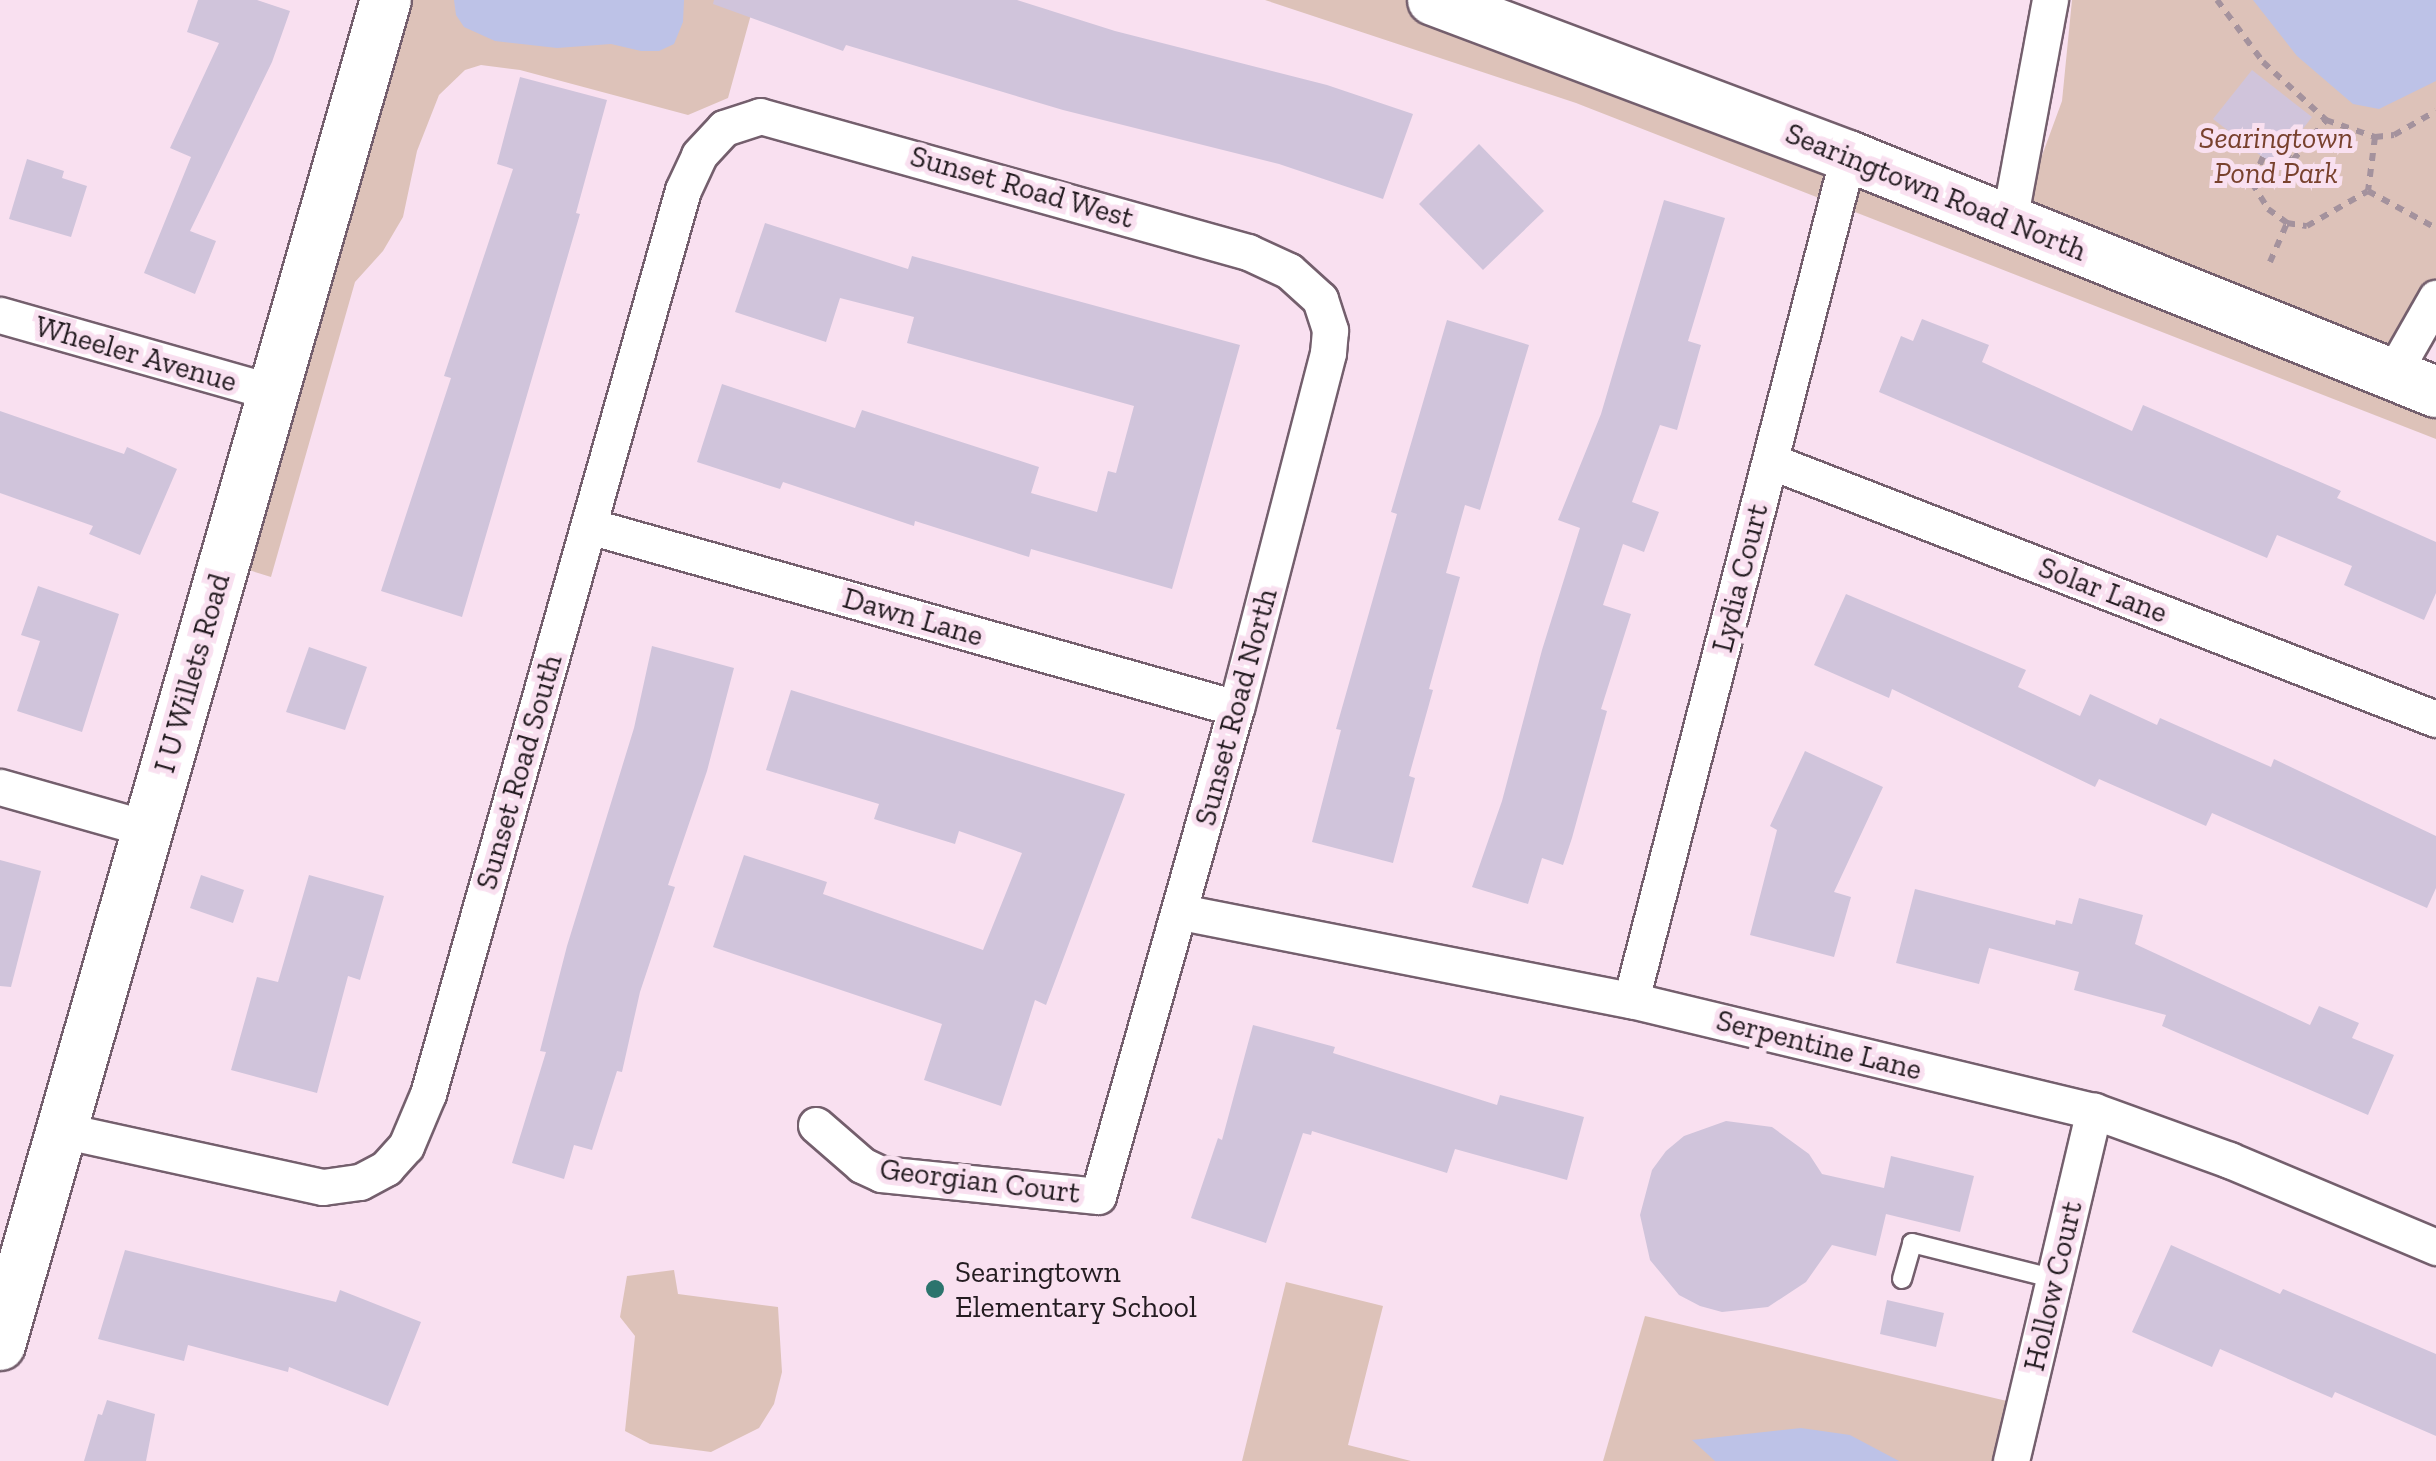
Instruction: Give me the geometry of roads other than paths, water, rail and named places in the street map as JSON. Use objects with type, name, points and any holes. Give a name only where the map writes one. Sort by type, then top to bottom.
[{"type":"main road","name":"I U Willets Road","points":[[0,1345],[12,1258],[60,1130],[386,0]]},
{"type":"main road","name":"Searingtown Road North","points":[[1433,0],[1848,156],[2414,383]]},
{"type":"street","points":[[2010,220],[2050,0]]},
{"type":"street","name":"Sunset Road South","points":[[60,1130],[323,1186],[360,1182],[386,1168],[406,1146],[422,1115],[683,190],[700,155],[724,128],[760,116],[796,123]]},
{"type":"street","name":"Sunset Road West","points":[[796,123],[1248,252]]},
{"type":"street","name":"Lydia Court","points":[[1631,1000],[1848,156]]},
{"type":"street","name":"Sunset Road North","points":[[1098,1196],[1181,912],[1328,353],[1330,330],[1320,299],[1289,271],[1248,252]]},
{"type":"street","points":[[2414,383],[2436,298]]},
{"type":"street","name":"Wheeler Avenue","points":[[0,315],[272,392]]},
{"type":"street","name":"Solar Lane","points":[[1770,461],[2436,718]]},
{"type":"street","name":"Dawn Lane","points":[[589,526],[1236,708]]},
{"type":"street","points":[[0,787],[148,829]]},
{"type":"street","name":"Serpentine Lane","points":[[1181,912],[1631,1000],[2094,1111],[2229,1160],[2436,1247]]},
{"type":"street","name":"Hollow Court","points":[[2011,1461],[2094,1111]]},
{"type":"street","name":"Georgian Court","points":[[816,1125],[862,1165],[882,1174],[1098,1196]]},
{"type":"lane","points":[[1902,1278],[1912,1243],[2055,1278]]},
{"type":"water","points":[[454,0],[684,0],[683,22],[674,44],[659,51],[611,44],[557,48],[495,41],[464,27],[456,15]]},
{"type":"water","points":[[2253,0],[2436,0],[2436,81],[2379,109],[2353,104],[2297,56]]},
{"type":"water","points":[[1801,1428],[1850,1435],[1899,1461],[1715,1461],[1692,1440]]},
{"type":"place","name":"Searingtown Elementary School","points":[[935,1289]]},
{"type":"park label","name":"Searingtown Pond Park","points":[[2276,155]]}]
